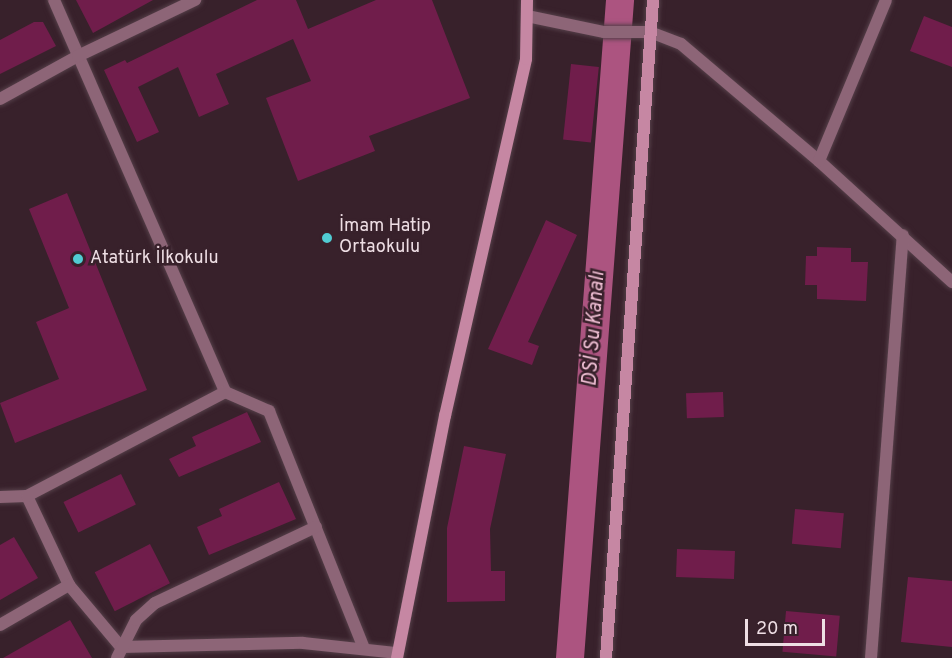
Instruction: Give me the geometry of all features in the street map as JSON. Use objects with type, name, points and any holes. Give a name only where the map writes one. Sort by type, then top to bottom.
[{"type":"street","points":[[54,0],[225,392],[269,411],[364,648]]},
{"type":"street","points":[[0,99],[78,56],[195,0]]},
{"type":"street","points":[[119,653],[303,643],[364,648],[397,656],[445,416],[526,59],[527,0]]},
{"type":"street","points":[[606,658],[653,0]]},
{"type":"street","points":[[819,161],[886,0]]},
{"type":"street","points":[[526,16],[604,32],[650,32],[696,53],[903,235],[952,282]]},
{"type":"street","points":[[871,658],[903,235]]},
{"type":"street","points":[[0,497],[27,496],[225,392]]},
{"type":"street","points":[[27,496],[69,585],[119,653]]},
{"type":"street","points":[[119,653],[136,620],[155,603],[316,527]]},
{"type":"street","points":[[0,625],[69,585]]},
{"type":"building","points":[[76,0],[153,0],[93,33]]},
{"type":"building","points":[[257,0],[296,0],[308,29],[376,0],[432,0],[470,98],[369,136],[375,151],[298,181],[266,98],[311,81],[293,39],[216,74],[229,104],[199,117],[178,67],[138,87],[159,132],[137,142],[104,70],[125,60],[127,63]]},
{"type":"building","points":[[924,16],[952,27],[952,67],[910,51]]},
{"type":"building","points":[[34,22],[43,22],[56,46],[0,74],[0,40]]},
{"type":"building","points":[[571,64],[599,67],[591,143],[563,140]]},
{"type":"building","points":[[67,193],[147,390],[15,443],[0,403],[59,379],[36,322],[69,308],[29,209]]},
{"type":"building","points":[[546,220],[577,235],[528,342],[539,346],[532,365],[488,349]]},
{"type":"building","points":[[817,247],[851,248],[851,262],[868,262],[866,301],[817,299],[817,285],[805,285],[806,256],[817,256]]},
{"type":"building","points":[[723,392],[724,417],[687,418],[686,393]]},
{"type":"building","points":[[247,412],[261,442],[179,477],[169,459],[196,446],[192,437]]},
{"type":"building","points":[[464,446],[506,454],[490,529],[491,571],[505,571],[505,601],[447,602],[447,528]]},
{"type":"building","points":[[121,474],[136,505],[78,533],[63,502]]},
{"type":"building","points":[[279,482],[296,519],[209,555],[197,527],[222,516],[219,509]]},
{"type":"building","points":[[795,509],[844,513],[841,548],[792,544]]},
{"type":"building","points":[[14,537],[38,578],[0,600],[0,545]]},
{"type":"building","points":[[150,544],[170,583],[115,611],[95,572]]},
{"type":"building","points":[[677,549],[735,551],[734,579],[676,577]]},
{"type":"building","points":[[908,577],[952,581],[952,647],[901,642]]},
{"type":"building","points":[[786,611],[840,616],[836,657],[782,652]]},
{"type":"building","points":[[70,620],[92,658],[3,658]]},
{"type":"waterway","name":"DSİ Su Kanalı","points":[[570,658],[620,0]]},
{"type":"place","name":"İmam Hatip Ortaokulu","points":[[327,238]]},
{"type":"place","name":"Atatürk İlkokulu","points":[[78,259]]}]
